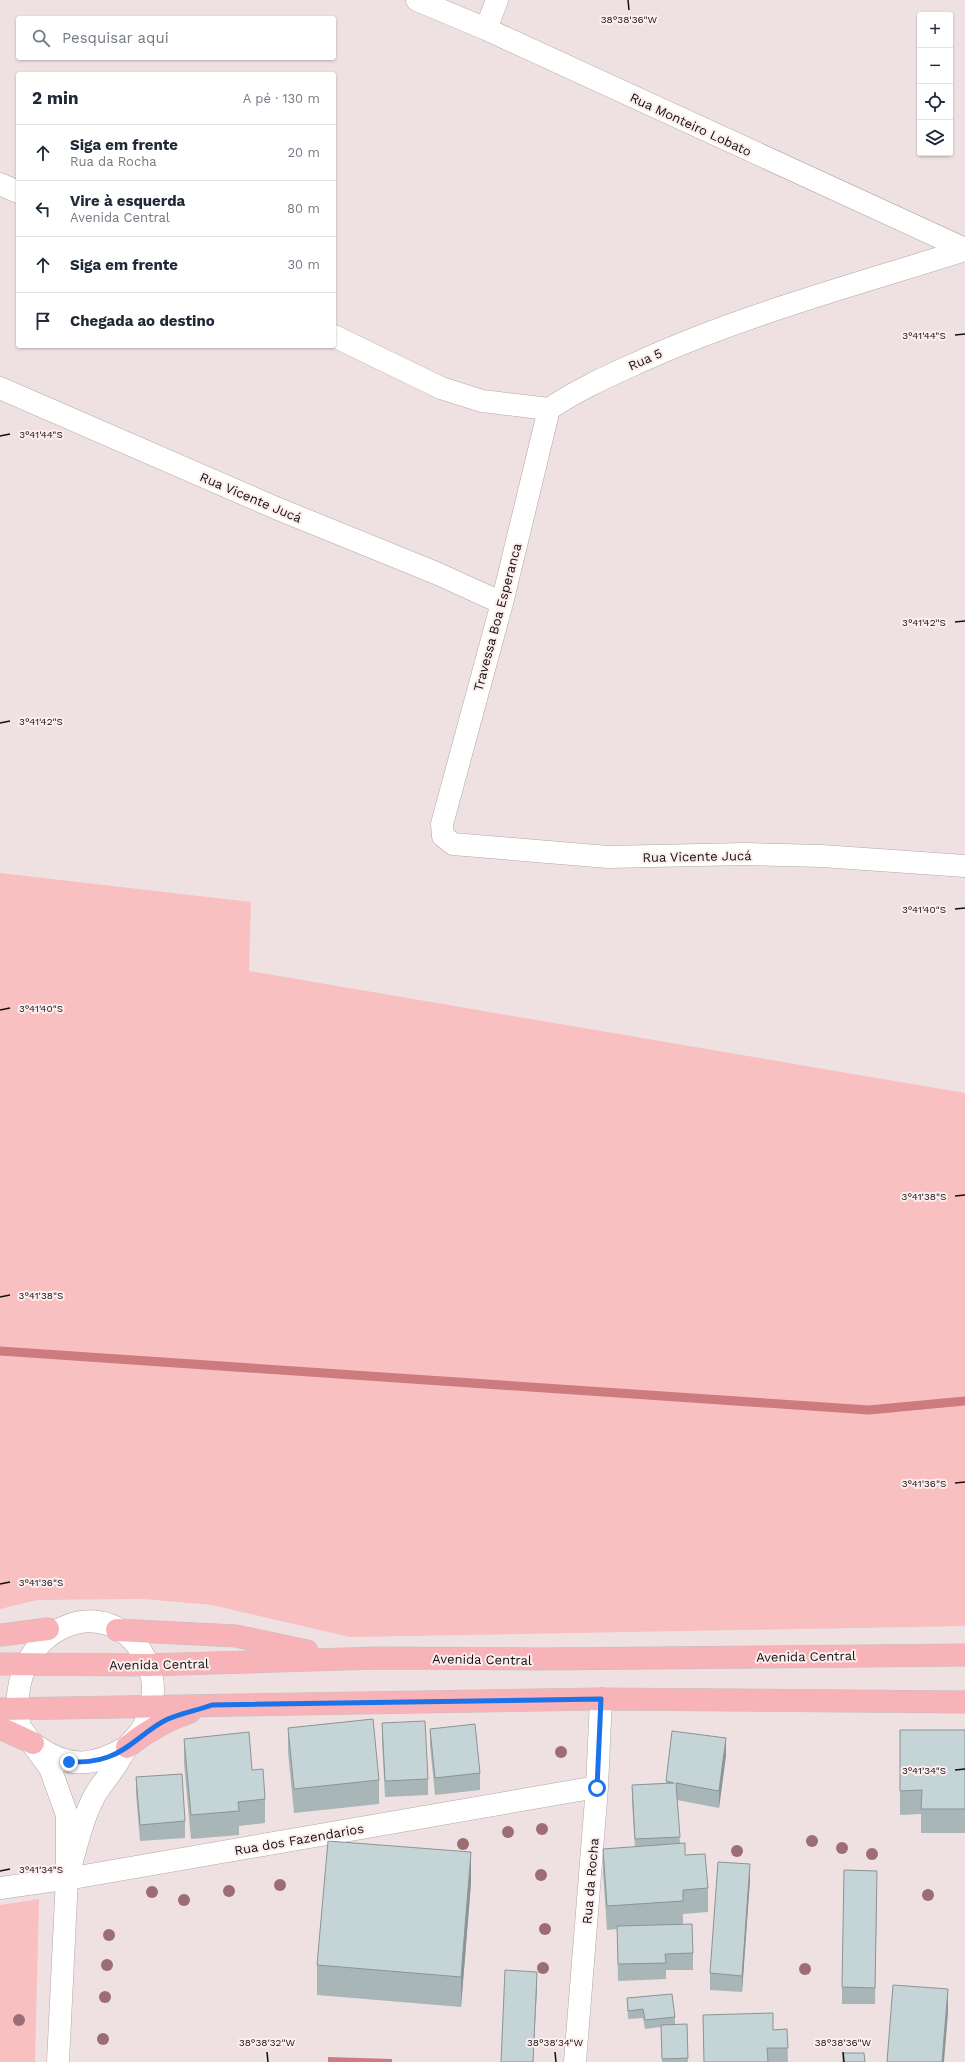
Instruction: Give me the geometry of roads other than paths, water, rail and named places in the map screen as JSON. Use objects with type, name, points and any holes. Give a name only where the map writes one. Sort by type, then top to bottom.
[{"type":"main road","points":[[0,1635],[48,1629]]},
{"type":"main road","points":[[117,1630],[236,1636],[283,1647],[351,1659]]},
{"type":"main road","name":"Avenida Central","points":[[8,1664],[148,1665],[351,1659],[541,1659],[965,1654]]},
{"type":"main road","points":[[6,1709],[601,1699],[965,1702]]},
{"type":"main road","points":[[127,1746],[148,1730],[168,1719],[212,1705]]},
{"type":"main road","points":[[0,1728],[33,1744]]},
{"type":"street","name":"Rua Monteiro Lobato","points":[[417,0],[486,29],[965,250]]},
{"type":"street","points":[[486,29],[497,0]]},
{"type":"street","points":[[0,184],[16,191]]},
{"type":"street","name":"Rua 5","points":[[549,409],[575,391],[664,350],[754,316],[965,250]]},
{"type":"street","points":[[336,337],[442,388],[482,401],[549,409]]},
{"type":"street","name":"Rua Vicente Jucá","points":[[0,388],[276,508],[436,573],[502,603]]},
{"type":"street","name":"Travessa Boa Esperanca","points":[[442,824],[502,603],[549,409]]},
{"type":"street","name":"Rua Vicente Jucá","points":[[442,824],[443,836],[453,844],[600,856],[745,854],[822,856],[965,866]]},
{"type":"street","points":[[58,2062],[67,1878],[67,1815],[50,1768],[6,1709],[10,1686],[8,1664],[29,1644],[48,1629],[71,1621],[92,1622],[117,1630],[136,1644],[148,1665],[153,1685],[151,1707],[142,1729],[127,1746],[116,1766],[96,1794],[83,1819],[67,1878]]},
{"type":"street","name":"Rua da Rocha","points":[[575,2062],[597,1788],[601,1699]]},
{"type":"street","points":[[33,1744],[50,1755],[69,1762],[90,1762],[103,1759],[127,1746]]},
{"type":"street","name":"Rua dos Fazendarios","points":[[0,1888],[67,1878],[597,1788]]},
{"type":"waterway","points":[[0,1351],[869,1410],[965,1401]]}]
